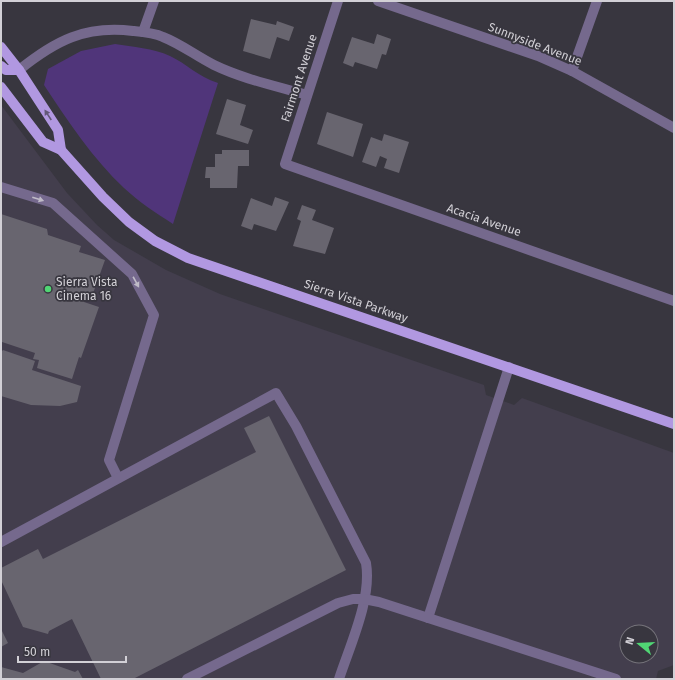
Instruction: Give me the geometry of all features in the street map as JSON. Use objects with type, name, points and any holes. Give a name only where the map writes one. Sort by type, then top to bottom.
[{"type":"main road","points":[[1,47],[19,70],[58,130],[61,150]]},
{"type":"main road","points":[[1,66],[6,70],[19,70]]},
{"type":"main road","name":"Sierra Vista Parkway","points":[[1,87],[42,142],[61,150],[103,197],[129,222],[155,241],[188,258],[674,424]]},
{"type":"street","points":[[143,32],[154,1]]},
{"type":"street","name":"Fairmont Avenue","points":[[285,164],[338,1]]},
{"type":"street","name":"Sunnyside Avenue","points":[[378,1],[538,56],[572,71],[674,128]]},
{"type":"street","points":[[572,71],[597,1]]},
{"type":"street","points":[[19,70],[44,50],[69,38],[94,31],[117,29],[143,32],[167,39],[214,65],[237,74],[307,95]]},
{"type":"street","name":"Acacia Avenue","points":[[285,164],[674,301]]},
{"type":"street","points":[[1,187],[53,203],[132,274],[154,315],[108,460],[118,478]]},
{"type":"street","points":[[428,618],[509,367]]},
{"type":"street","points":[[1,542],[276,393],[296,426],[366,563],[367,584],[364,599],[339,679]]},
{"type":"street","points":[[188,679],[338,603],[353,599],[364,599],[428,618],[585,674],[616,679]]},
{"type":"shaded area","points":[[115,44],[143,48],[163,53],[176,59],[204,77],[218,83],[173,224],[136,198],[113,177],[81,139],[44,85],[48,69],[81,51]]},
{"type":"shaded area","points":[[1,105],[67,193],[97,225],[114,240],[166,270],[220,294],[484,385],[486,395],[514,405],[522,398],[674,453],[674,665],[658,671],[656,679],[1,679]]},
{"type":"building","points":[[251,19],[276,25],[277,21],[294,27],[289,41],[277,37],[270,59],[243,51]]},
{"type":"building","points":[[377,34],[391,39],[386,55],[382,54],[377,69],[355,62],[353,67],[343,63],[352,37],[374,44]]},
{"type":"building","points":[[227,99],[246,105],[240,125],[253,130],[248,144],[216,134]]},
{"type":"building","points":[[327,112],[363,124],[353,157],[317,144]]},
{"type":"building","points":[[384,134],[409,142],[399,173],[384,168],[387,159],[380,156],[376,167],[362,162],[371,137],[382,141]]},
{"type":"building","points":[[222,150],[249,150],[249,166],[238,166],[237,188],[210,188],[210,178],[205,178],[206,167],[215,167],[215,154],[222,154]]},
{"type":"building","points":[[275,197],[289,202],[276,231],[254,224],[252,230],[241,226],[251,198],[272,206]]},
{"type":"building","points":[[302,205],[316,210],[312,220],[334,228],[325,254],[293,246],[301,221],[297,219]]},
{"type":"building","name":"Sierra Vista Cinema 16","points":[[1,214],[47,229],[48,235],[81,246],[79,252],[105,260],[91,299],[85,297],[84,302],[99,307],[72,379],[37,368],[39,360],[33,359],[35,353],[2,342]]},
{"type":"building","points":[[3,350],[35,361],[32,370],[81,386],[77,402],[60,406],[31,405],[1,396],[1,352]]},
{"type":"building","points":[[269,416],[346,570],[133,679],[101,679],[72,619],[49,631],[48,634],[23,627],[1,580],[1,568],[38,549],[43,559],[256,452],[244,428]]},
{"type":"building","points":[[1,629],[8,643],[1,647]]},
{"type":"building","points":[[44,661],[75,672],[78,670],[83,679],[1,679],[1,667],[23,673]]},
{"type":"place","name":"Sierra Vista Cinema 16","points":[[48,289]]}]
